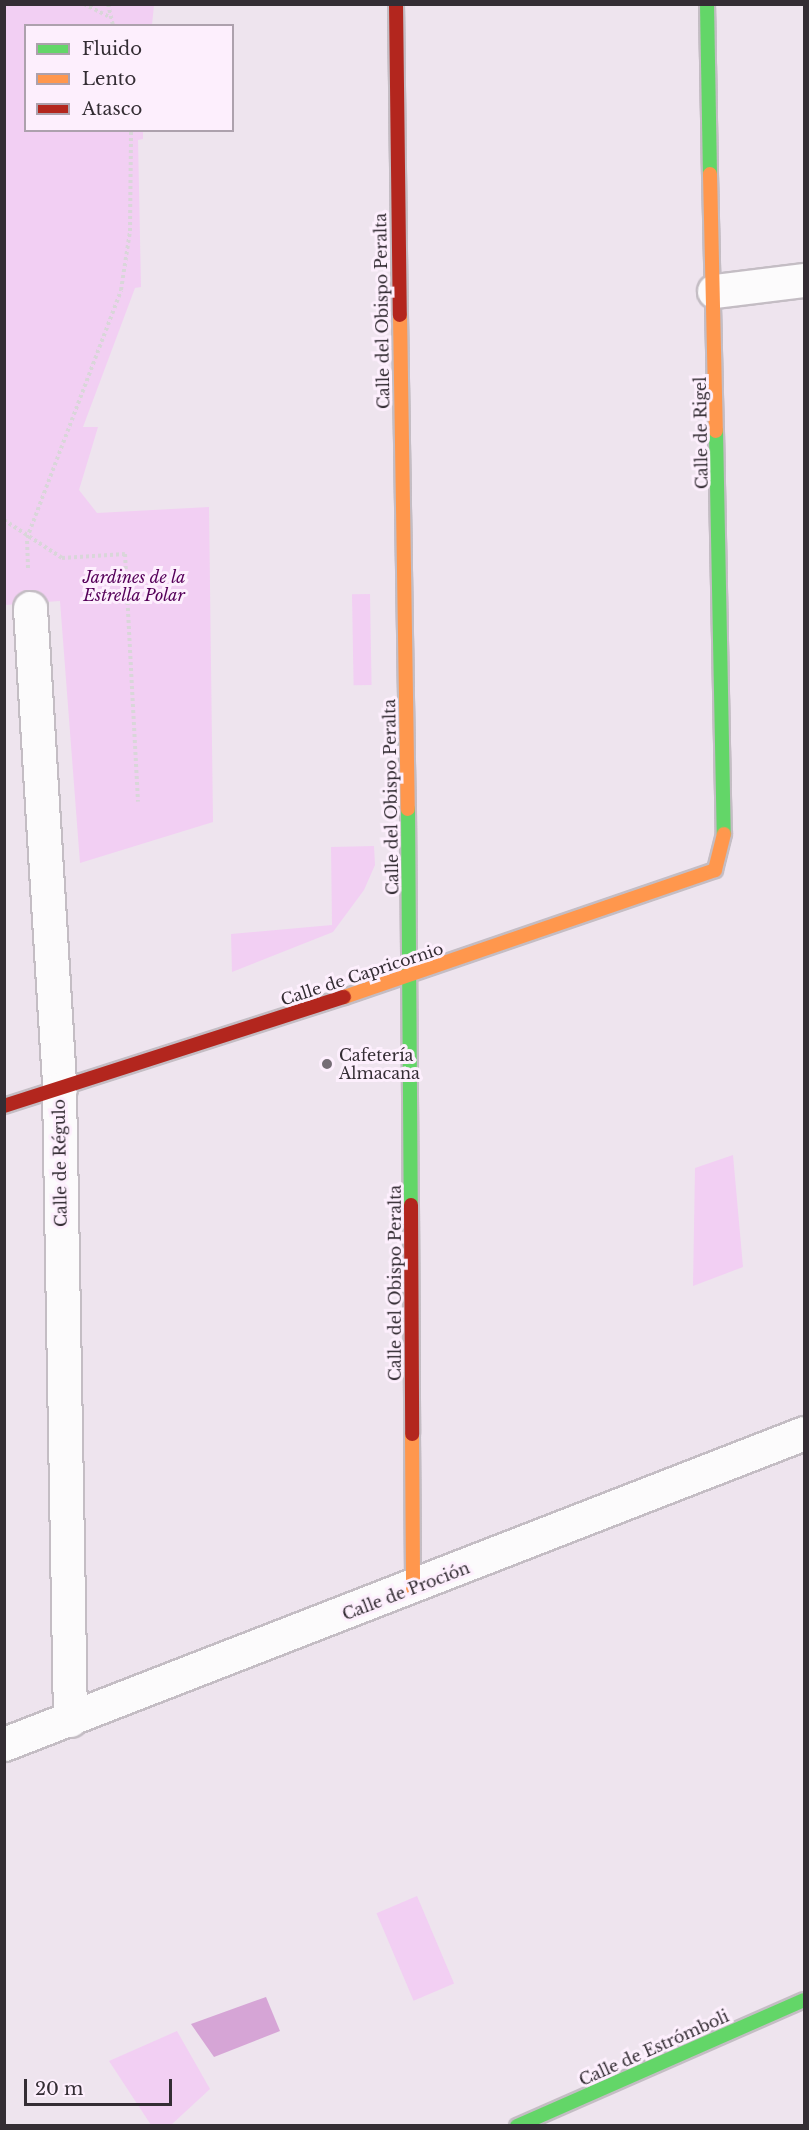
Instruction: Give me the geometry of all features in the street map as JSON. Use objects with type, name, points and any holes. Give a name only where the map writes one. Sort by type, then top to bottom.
[{"type":"street","name":"Calle del Obispo Peralta","points":[[396,4],[410,976],[413,1589]]},
{"type":"street","name":"Calle de Rigel","points":[[708,4],[722,860]]},
{"type":"street","points":[[714,291],[804,280]]},
{"type":"street","name":"Calle de Régulo","points":[[30,608],[58,1089],[70,1720]]},
{"type":"street","name":"Calle de Capricornio","points":[[4,1106],[410,976],[704,877],[722,860]]},
{"type":"street","name":"Calle de Proción","points":[[4,1744],[413,1589],[804,1433]]},
{"type":"street","name":"Calle de Estrómboli","points":[[517,2126],[804,2000]]},
{"type":"path","points":[[84,4],[108,16]]},
{"type":"path","points":[[108,4],[108,16],[111,24]]},
{"type":"path","points":[[30,608],[27,538],[121,290],[130,231],[131,132]]},
{"type":"path","points":[[4,520],[27,538],[62,558],[125,554],[138,802]]},
{"type":"green space","name":"Jardines de la Estrella Polar","points":[[5,5],[154,5],[152,24],[24,24],[24,132],[143,132],[143,139],[138,140],[141,287],[135,288],[83,427],[98,427],[79,490],[97,513],[209,507],[213,822],[80,863],[60,601],[5,605]]},
{"type":"green space","points":[[352,594],[370,594],[372,685],[354,685]]},
{"type":"green space","points":[[374,846],[375,865],[364,890],[333,932],[232,972],[231,934],[332,925],[331,847]]},
{"type":"green space","points":[[733,1155],[743,1267],[693,1286],[695,1168]]},
{"type":"green space","points":[[417,1896],[454,1983],[414,2001],[376,1913]]},
{"type":"green space","points":[[177,2031],[210,2089],[171,2125],[151,2125],[109,2061]]},
{"type":"shaded area","points":[[266,1997],[280,2031],[214,2057],[191,2024]]},
{"type":"traffic: fast","points":[[707,4],[710,174]]},
{"type":"traffic: fast","points":[[716,431],[724,834]]},
{"type":"traffic: fast","points":[[408,809],[411,1205]]},
{"type":"traffic: fast","points":[[517,2126],[804,2000]]},
{"type":"traffic: slow","points":[[710,174],[716,431]]},
{"type":"traffic: slow","points":[[400,315],[408,809]]},
{"type":"traffic: slow","points":[[344,997],[715,870],[724,834]]},
{"type":"traffic: slow","points":[[412,1434],[413,1589]]},
{"type":"traffic: jam","points":[[396,4],[400,315]]},
{"type":"traffic: jam","points":[[4,1106],[344,997]]},
{"type":"traffic: jam","points":[[411,1205],[412,1434]]},
{"type":"place","name":"Cafetería Almacana","points":[[327,1064]]}]
